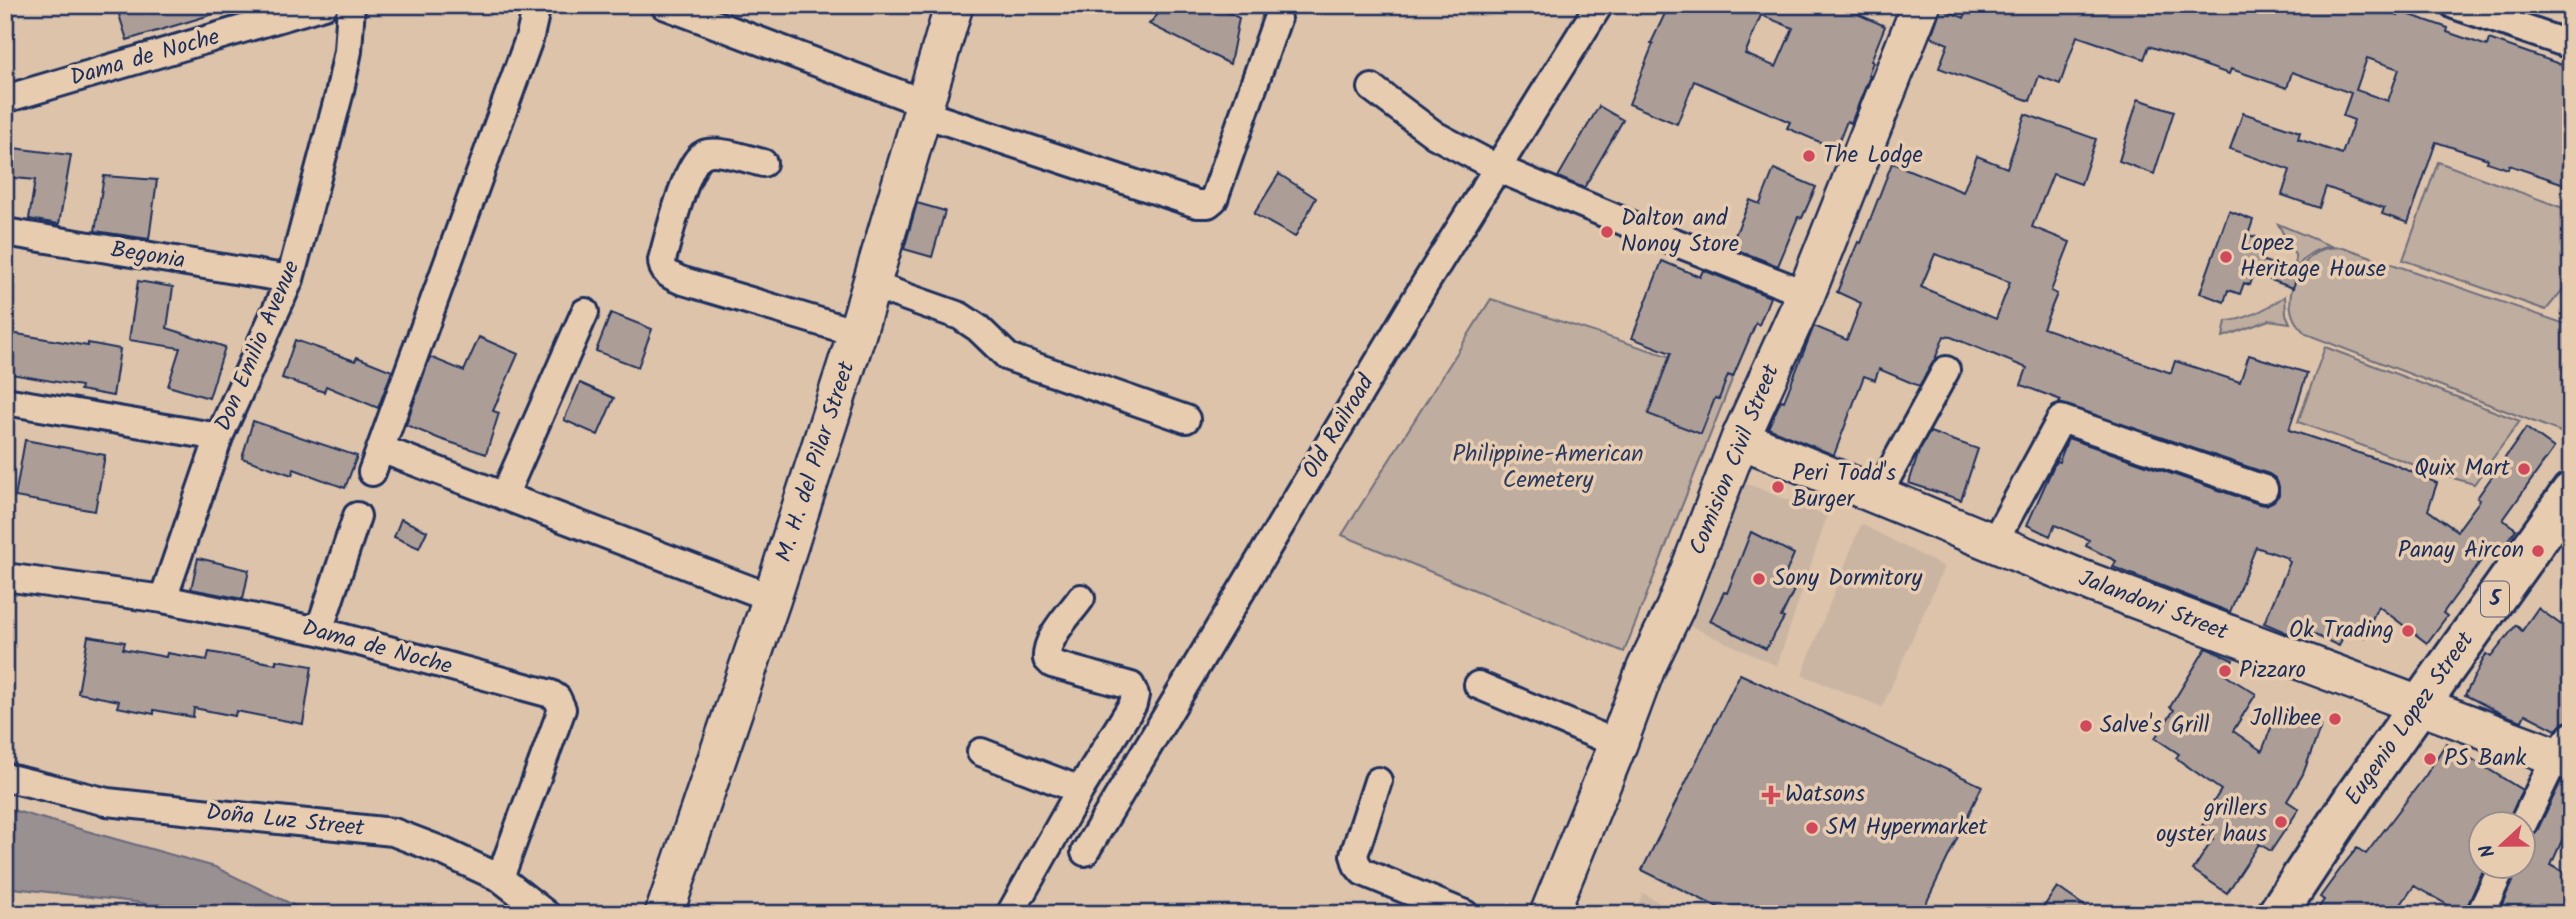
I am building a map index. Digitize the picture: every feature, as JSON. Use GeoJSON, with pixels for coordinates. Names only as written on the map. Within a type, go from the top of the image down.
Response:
{"type":"FeatureCollection","features":[{"type":"Feature","properties":{"kind":"main road","name":"M. H. del Pilar Street"},"geometry":{"type":"LineString","coordinates":[[664,914],[772,598],[857,333],[954,5]]}},
{"type":"Feature","properties":{"kind":"main road","name":"Comision Civil Street"},"geometry":{"type":"LineString","coordinates":[[1549,914],[1646,668],[1675,608],[1740,439],[1806,293],[1921,5]]}},
{"type":"Feature","properties":{"kind":"main road","name":"Jalandoni Street"},"geometry":{"type":"LineString","coordinates":[[1740,439],[1993,544],[2420,707],[2566,751]]}},
{"type":"Feature","properties":{"kind":"main road","name":"Eugenio Lopez Street"},"geometry":{"type":"LineString","coordinates":[[2277,914],[2357,793],[2571,492]]}},
{"type":"Feature","properties":{"kind":"street","name":"Dama de Noche"},"geometry":{"type":"LineString","coordinates":[[5,99],[324,5]]}},
{"type":"Feature","properties":{"kind":"street","name":"Don Emilio Avenue"},"geometry":{"type":"LineString","coordinates":[[163,599],[219,438],[290,279],[339,95],[348,51],[351,5]]}},
{"type":"Feature","properties":{"kind":"street"},"geometry":{"type":"LineString","coordinates":[[537,5],[530,36],[376,461],[505,496],[772,598]]}},
{"type":"Feature","properties":{"kind":"street"},"geometry":{"type":"LineString","coordinates":[[663,5],[923,108],[1197,204],[1208,204],[1214,199],[1277,19]]}},
{"type":"Feature","properties":{"kind":"street","name":"Old Railroad"},"geometry":{"type":"LineString","coordinates":[[1085,852],[1418,296],[1599,5]]}},
{"type":"Feature","properties":{"kind":"street"},"geometry":{"type":"LineString","coordinates":[[2454,5],[2571,45]]}},
{"type":"Feature","properties":{"kind":"street"},"geometry":{"type":"LineString","coordinates":[[1372,88],[1435,135],[1497,168],[1644,230],[1806,293]]}},
{"type":"Feature","properties":{"kind":"street"},"geometry":{"type":"LineString","coordinates":[[763,163],[717,152],[701,156],[685,184],[662,267],[669,275],[680,280],[857,333]]}},
{"type":"Feature","properties":{"kind":"street","name":"Begonia"},"geometry":{"type":"LineString","coordinates":[[5,232],[290,279]]}},
{"type":"Feature","properties":{"kind":"street"},"geometry":{"type":"LineString","coordinates":[[872,285],[960,316],[978,328],[1008,357],[1186,419]]}},
{"type":"Feature","properties":{"kind":"street"},"geometry":{"type":"LineString","coordinates":[[505,496],[585,312]]}},
{"type":"Feature","properties":{"kind":"street"},"geometry":{"type":"LineString","coordinates":[[1877,496],[1946,370]]}},
{"type":"Feature","properties":{"kind":"street"},"geometry":{"type":"LineString","coordinates":[[5,401],[219,438]]}},
{"type":"Feature","properties":{"kind":"street"},"geometry":{"type":"LineString","coordinates":[[1993,544],[2061,419],[2264,489]]}},
{"type":"Feature","properties":{"kind":"street"},"geometry":{"type":"LineString","coordinates":[[319,631],[358,516]]}},
{"type":"Feature","properties":{"kind":"street","name":"Dama de Noche"},"geometry":{"type":"LineString","coordinates":[[5,577],[163,599],[319,631],[551,694],[557,698],[562,709],[500,878]]}},
{"type":"Feature","properties":{"kind":"street"},"geometry":{"type":"LineString","coordinates":[[1010,914],[1080,790],[1133,704],[1135,695],[1131,686],[1118,680],[1052,664],[1047,659],[1046,651],[1052,639],[1081,598]]}},
{"type":"Feature","properties":{"kind":"street"},"geometry":{"type":"LineString","coordinates":[[1478,685],[1618,744]]}},
{"type":"Feature","properties":{"kind":"street"},"geometry":{"type":"LineString","coordinates":[[2531,810],[2566,751]]}},
{"type":"Feature","properties":{"kind":"street"},"geometry":{"type":"LineString","coordinates":[[981,752],[1080,790]]}},
{"type":"Feature","properties":{"kind":"street","name":"Doña Luz Street"},"geometry":{"type":"LineString","coordinates":[[5,777],[107,802],[393,832],[427,844],[500,878],[546,914]]}},
{"type":"Feature","properties":{"kind":"street"},"geometry":{"type":"LineString","coordinates":[[1378,781],[1354,855],[1357,865],[1363,873],[1465,914]]}},
{"type":"Feature","properties":{"kind":"street"},"geometry":{"type":"LineString","coordinates":[[2480,914],[2496,880]]}},
{"type":"Feature","properties":{"kind":"shaded area"},"geometry":{"type":"Polygon","coordinates":[[[1738,480],[1827,516],[1777,666],[1684,623],[1738,480]]]}},
{"type":"Feature","properties":{"kind":"shaded area"},"geometry":{"type":"Polygon","coordinates":[[[1861,524],[1944,567],[1882,707],[1802,675],[1861,524]]]}},
{"type":"Feature","properties":{"kind":"shaded area"},"geometry":{"type":"Polygon","coordinates":[[[5,808],[215,867],[312,914],[166,914],[143,903],[5,887],[5,808]]]}},
{"type":"Feature","properties":{"kind":"shaded area"},"geometry":{"type":"Polygon","coordinates":[[[1643,893],[1678,914],[1634,914],[1643,893]]]}},
{"type":"Feature","properties":{"kind":"green space"},"geometry":{"type":"Polygon","coordinates":[[[2438,162],[2571,211],[2571,280],[2546,310],[2403,260],[2438,162]]]}},
{"type":"Feature","properties":{"kind":"green space"},"geometry":{"type":"Polygon","coordinates":[[[2278,224],[2331,246],[2311,253],[2296,269],[2295,255],[2278,224]]]}},
{"type":"Feature","properties":{"kind":"green space"},"geometry":{"type":"Polygon","coordinates":[[[2343,247],[2571,326],[2571,428],[2566,434],[2306,334],[2291,312],[2294,281],[2305,262],[2313,255],[2323,249],[2343,247]]]}},
{"type":"Feature","properties":{"kind":"green space"},"geometry":{"type":"Polygon","coordinates":[[[2285,296],[2286,314],[2290,323],[2269,320],[2223,337],[2226,321],[2257,313],[2285,296]]]}},
{"type":"Feature","properties":{"kind":"green space","name":"Philippine-American Cemetery"},"geometry":{"type":"Polygon","coordinates":[[[1491,299],[1733,377],[1624,652],[1342,535],[1491,299]]]}},
{"type":"Feature","properties":{"kind":"green space"},"geometry":{"type":"Polygon","coordinates":[[[2325,347],[2520,421],[2474,484],[2439,474],[2298,422],[2325,347]]]}},
{"type":"Feature","properties":{"kind":"building"},"geometry":{"type":"Polygon","coordinates":[[[116,5],[226,5],[227,10],[127,40],[116,5]]]}},
{"type":"Feature","properties":{"kind":"building"},"geometry":{"type":"Polygon","coordinates":[[[1166,5],[1214,5],[1239,18],[1230,64],[1149,24],[1166,5]]]}},
{"type":"Feature","properties":{"kind":"building"},"geometry":{"type":"Polygon","coordinates":[[[1669,5],[1837,5],[1885,26],[1871,61],[1870,76],[1851,123],[1847,121],[1836,149],[1787,128],[1790,122],[1694,81],[1677,124],[1629,104],[1653,44],[1651,43],[1669,5]],[[1761,15],[1745,54],[1776,67],[1793,28],[1761,15]]]}},
{"type":"Feature","properties":{"kind":"building"},"geometry":{"type":"Polygon","coordinates":[[[1969,5],[2370,5],[2398,15],[2399,11],[2448,28],[2447,32],[2487,46],[2489,39],[2571,68],[2571,175],[2567,185],[2509,165],[2508,169],[2487,162],[2488,159],[2436,142],[2408,223],[2382,214],[2384,208],[2326,187],[2319,208],[2282,195],[2290,170],[2230,149],[2243,113],[2300,132],[2298,139],[2342,154],[2354,120],[2343,116],[2351,93],[2292,72],[2287,88],[2231,69],[2229,74],[2149,46],[2144,59],[2077,36],[2060,84],[2039,76],[2030,101],[1939,68],[1948,44],[1931,37],[1941,8],[1964,18],[1969,5]],[[2367,58],[2356,90],[2388,101],[2399,69],[2367,58]]]}},
{"type":"Feature","properties":{"kind":"building"},"geometry":{"type":"Polygon","coordinates":[[[2138,99],[2174,111],[2154,174],[2119,161],[2138,99]]]}},
{"type":"Feature","properties":{"kind":"building"},"geometry":{"type":"Polygon","coordinates":[[[1599,106],[1623,120],[1584,188],[1558,177],[1599,106]]]}},
{"type":"Feature","properties":{"kind":"building"},"geometry":{"type":"Polygon","coordinates":[[[2025,114],[2096,139],[2081,184],[2053,174],[2032,227],[2070,242],[2051,291],[2057,294],[2043,328],[2171,373],[2175,361],[2240,382],[2249,355],[2307,373],[2289,430],[2395,465],[2437,483],[2428,510],[2457,531],[2526,428],[2554,448],[2503,520],[2516,529],[2499,553],[2491,547],[2443,613],[2447,616],[2427,643],[2378,606],[2364,637],[2346,629],[2339,646],[2308,632],[2310,628],[2299,623],[2292,635],[2264,623],[2290,562],[2288,558],[2256,547],[2230,612],[2113,567],[2116,561],[2086,546],[2089,540],[2055,525],[2050,536],[2027,525],[2068,438],[2259,504],[2266,505],[2274,501],[2279,495],[2279,487],[2276,479],[2269,474],[2059,403],[2061,400],[2021,385],[2027,368],[1951,337],[1944,336],[1935,359],[1919,386],[1879,369],[1875,380],[1864,376],[1834,455],[1768,428],[1781,400],[1784,401],[1814,326],[1847,340],[1861,303],[1837,292],[1858,242],[1861,243],[1892,163],[1963,192],[1977,156],[2007,168],[2025,114]],[[1935,254],[1921,287],[1996,319],[2010,282],[1935,254]]]}},
{"type":"Feature","properties":{"kind":"building"},"geometry":{"type":"Polygon","coordinates":[[[5,147],[71,155],[59,224],[29,219],[35,180],[5,177],[5,147]]]}},
{"type":"Feature","properties":{"kind":"building"},"geometry":{"type":"Polygon","coordinates":[[[1774,169],[1816,187],[1802,218],[1798,217],[1778,266],[1730,247],[1750,200],[1760,204],[1774,169]]]}},
{"type":"Feature","properties":{"kind":"building"},"geometry":{"type":"Polygon","coordinates":[[[1279,174],[1316,198],[1295,237],[1254,214],[1279,174]]]}},
{"type":"Feature","properties":{"kind":"building"},"geometry":{"type":"Polygon","coordinates":[[[104,176],[157,180],[149,239],[95,231],[104,176]]]}},
{"type":"Feature","properties":{"kind":"building"},"geometry":{"type":"Polygon","coordinates":[[[917,203],[945,211],[932,257],[904,249],[917,203]]]}},
{"type":"Feature","properties":{"kind":"building","name":"Lopez Heritage House"},"geometry":{"type":"Polygon","coordinates":[[[2229,211],[2253,220],[2248,235],[2256,237],[2254,245],[2262,247],[2258,259],[2298,273],[2293,288],[2254,274],[2250,285],[2244,283],[2240,294],[2228,290],[2224,302],[2200,293],[2229,211]]]}},
{"type":"Feature","properties":{"kind":"building"},"geometry":{"type":"Polygon","coordinates":[[[1662,261],[1700,277],[1703,270],[1770,297],[1733,377],[1728,375],[1719,399],[1715,398],[1701,434],[1648,414],[1671,353],[1632,338],[1662,261]]]}},
{"type":"Feature","properties":{"kind":"building"},"geometry":{"type":"Polygon","coordinates":[[[138,281],[173,287],[167,328],[225,347],[209,398],[168,386],[180,348],[129,340],[138,281]]]}},
{"type":"Feature","properties":{"kind":"building"},"geometry":{"type":"Polygon","coordinates":[[[611,313],[652,329],[638,367],[596,351],[611,313]]]}},
{"type":"Feature","properties":{"kind":"building"},"geometry":{"type":"Polygon","coordinates":[[[5,332],[120,349],[113,396],[80,390],[81,386],[5,373],[5,332]]]}},
{"type":"Feature","properties":{"kind":"building"},"geometry":{"type":"Polygon","coordinates":[[[479,337],[518,354],[493,411],[499,413],[486,454],[406,425],[430,357],[464,371],[479,337]]]}},
{"type":"Feature","properties":{"kind":"building"},"geometry":{"type":"Polygon","coordinates":[[[295,340],[355,361],[357,357],[392,371],[378,408],[326,386],[324,392],[282,378],[295,340]]]}},
{"type":"Feature","properties":{"kind":"building"},"geometry":{"type":"Polygon","coordinates":[[[580,383],[614,398],[598,435],[564,420],[580,383]]]}},
{"type":"Feature","properties":{"kind":"building"},"geometry":{"type":"Polygon","coordinates":[[[253,421],[357,456],[345,488],[294,469],[292,475],[242,458],[253,421]]]}},
{"type":"Feature","properties":{"kind":"building"},"geometry":{"type":"Polygon","coordinates":[[[1930,432],[1978,449],[1961,500],[1909,483],[1919,451],[1930,432]]]}},
{"type":"Feature","properties":{"kind":"building"},"geometry":{"type":"Polygon","coordinates":[[[25,440],[105,455],[95,511],[15,497],[25,440]]]}},
{"type":"Feature","properties":{"kind":"building"},"geometry":{"type":"Polygon","coordinates":[[[401,519],[427,531],[419,548],[394,537],[401,519]]]}},
{"type":"Feature","properties":{"kind":"building"},"geometry":{"type":"Polygon","coordinates":[[[1751,532],[1794,554],[1783,580],[1796,586],[1781,617],[1784,618],[1766,649],[1710,621],[1724,592],[1727,593],[1751,532]]]}},
{"type":"Feature","properties":{"kind":"building"},"geometry":{"type":"Polygon","coordinates":[[[198,558],[249,570],[243,599],[191,589],[198,558]]]}},
{"type":"Feature","properties":{"kind":"building"},"geometry":{"type":"Polygon","coordinates":[[[2538,608],[2571,632],[2571,721],[2564,722],[2556,730],[2525,714],[2522,721],[2502,714],[2465,695],[2486,654],[2491,657],[2516,625],[2522,631],[2538,608]]]}},
{"type":"Feature","properties":{"kind":"building"},"geometry":{"type":"Polygon","coordinates":[[[88,636],[125,642],[123,649],[166,657],[167,653],[207,660],[209,652],[276,664],[276,660],[312,666],[303,724],[236,711],[235,716],[194,708],[193,717],[154,710],[154,714],[117,707],[119,701],[78,693],[88,636]]]}},
{"type":"Feature","properties":{"kind":"building"},"geometry":{"type":"Polygon","coordinates":[[[2206,648],[2233,660],[2225,675],[2256,694],[2233,731],[2262,751],[2278,710],[2321,726],[2303,774],[2287,801],[2299,809],[2271,851],[2259,844],[2227,893],[2193,870],[2213,839],[2199,830],[2221,790],[2176,758],[2179,754],[2155,738],[2174,710],[2170,707],[2206,648]]]}},
{"type":"Feature","properties":{"kind":"building","name":"SM Hypermarket"},"geometry":{"type":"Polygon","coordinates":[[[1740,674],[1982,786],[1921,914],[1731,914],[1642,870],[1740,674]]]}},
{"type":"Feature","properties":{"kind":"building"},"geometry":{"type":"Polygon","coordinates":[[[2446,743],[2522,790],[2513,810],[2468,810],[2468,880],[2479,880],[2464,914],[2414,886],[2394,914],[2314,914],[2324,900],[2320,897],[2344,864],[2357,848],[2366,854],[2426,775],[2446,743]]]}},
{"type":"Feature","properties":{"kind":"building"},"geometry":{"type":"Polygon","coordinates":[[[2561,781],[2571,782],[2571,820],[2551,865],[2571,876],[2571,904],[2566,914],[2498,914],[2512,880],[2538,880],[2538,829],[2561,781]]]}},
{"type":"Feature","properties":{"kind":"building"},"geometry":{"type":"Polygon","coordinates":[[[2057,887],[2067,894],[2096,914],[2039,914],[2057,887]]]}},
{"type":"Feature","properties":{"kind":"place","name":"The Lodge"},"geometry":{"type":"Point","coordinates":[1809,156]}},
{"type":"Feature","properties":{"kind":"place","name":"Dalton and Nonoy Store"},"geometry":{"type":"Point","coordinates":[1607,232]}},
{"type":"Feature","properties":{"kind":"place","name":"Lopez Heritage House"},"geometry":{"type":"Point","coordinates":[2226,257]}},
{"type":"Feature","properties":{"kind":"place","name":"Quix Mart"},"geometry":{"type":"Point","coordinates":[2524,469]}},
{"type":"Feature","properties":{"kind":"place","name":"Peri Todd's Burger"},"geometry":{"type":"Point","coordinates":[1778,487]}},
{"type":"Feature","properties":{"kind":"place","name":"Panay Aircon"},"geometry":{"type":"Point","coordinates":[2538,551]}},
{"type":"Feature","properties":{"kind":"place","name":"Sony Dormitory"},"geometry":{"type":"Point","coordinates":[1759,579]}},
{"type":"Feature","properties":{"kind":"place","name":"Ok Trading"},"geometry":{"type":"Point","coordinates":[2408,631]}},
{"type":"Feature","properties":{"kind":"place","name":"Pizzaro"},"geometry":{"type":"Point","coordinates":[2225,671]}},
{"type":"Feature","properties":{"kind":"place","name":"Jollibee"},"geometry":{"type":"Point","coordinates":[2335,719]}},
{"type":"Feature","properties":{"kind":"place","name":"Salve's Grill"},"geometry":{"type":"Point","coordinates":[2086,726]}},
{"type":"Feature","properties":{"kind":"place","name":"PS Bank"},"geometry":{"type":"Point","coordinates":[2430,759]}},
{"type":"Feature","properties":{"kind":"place","name":"Watsons"},"geometry":{"type":"Point","coordinates":[1771,795]}},
{"type":"Feature","properties":{"kind":"place","name":"grillers oyster haus"},"geometry":{"type":"Point","coordinates":[2281,822]}},
{"type":"Feature","properties":{"kind":"place","name":"SM Hypermarket"},"geometry":{"type":"Point","coordinates":[1812,828]}}]}
